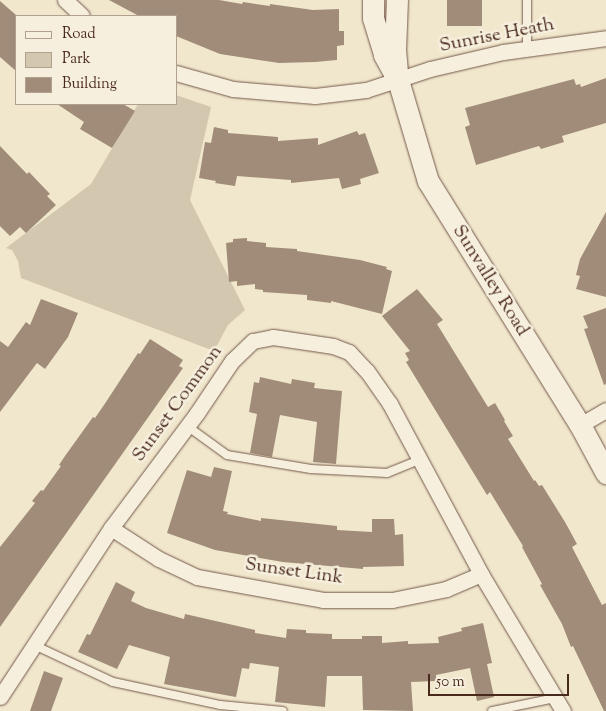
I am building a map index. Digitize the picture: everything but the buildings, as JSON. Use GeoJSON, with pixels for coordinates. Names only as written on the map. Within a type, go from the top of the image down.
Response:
{"type":"FeatureCollection","features":[{"type":"Feature","properties":{"kind":"street"},"geometry":{"type":"LineString","coordinates":[[65,0],[81,15]]}},
{"type":"Feature","properties":{"kind":"street"},"geometry":{"type":"LineString","coordinates":[[373,0],[373,18],[384,55],[398,80]]}},
{"type":"Feature","properties":{"kind":"street"},"geometry":{"type":"LineString","coordinates":[[398,0],[395,51],[398,80]]}},
{"type":"Feature","properties":{"kind":"street","name":"Sunrise Heath"},"geometry":{"type":"LineString","coordinates":[[178,74],[233,89],[315,96],[366,90],[455,63],[527,48],[606,38]]}},
{"type":"Feature","properties":{"kind":"street","name":"Sunvalley Road"},"geometry":{"type":"LineString","coordinates":[[398,80],[428,181],[604,462]]}},
{"type":"Feature","properties":{"kind":"street","name":"Sunset Common"},"geometry":{"type":"LineString","coordinates":[[0,697],[111,528],[187,426],[232,361],[252,341],[273,337],[333,346],[349,352],[367,371],[390,404],[481,574],[563,711]]}},
{"type":"Feature","properties":{"kind":"street"},"geometry":{"type":"LineString","coordinates":[[580,425],[606,410]]}},
{"type":"Feature","properties":{"kind":"street","name":"Sunset Link"},"geometry":{"type":"LineString","coordinates":[[111,528],[158,559],[197,577],[323,600],[392,600],[446,589],[481,574]]}},
{"type":"Feature","properties":{"kind":"lane"},"geometry":{"type":"LineString","coordinates":[[527,0],[525,33],[527,48]]}},
{"type":"Feature","properties":{"kind":"lane"},"geometry":{"type":"LineString","coordinates":[[187,426],[227,455],[312,468],[387,473],[420,460]]}},
{"type":"Feature","properties":{"kind":"lane"},"geometry":{"type":"LineString","coordinates":[[34,645],[113,682],[220,705],[283,711]]}},
{"type":"Feature","properties":{"kind":"lane"},"geometry":{"type":"LineString","coordinates":[[492,711],[555,698]]}},
{"type":"Feature","properties":{"kind":"green space"},"geometry":{"type":"Polygon","coordinates":[[[178,96],[211,107],[190,200],[245,310],[228,325],[214,351],[21,278],[18,261],[12,250],[6,248],[91,184],[137,105],[178,105],[178,96]]]}}]}
